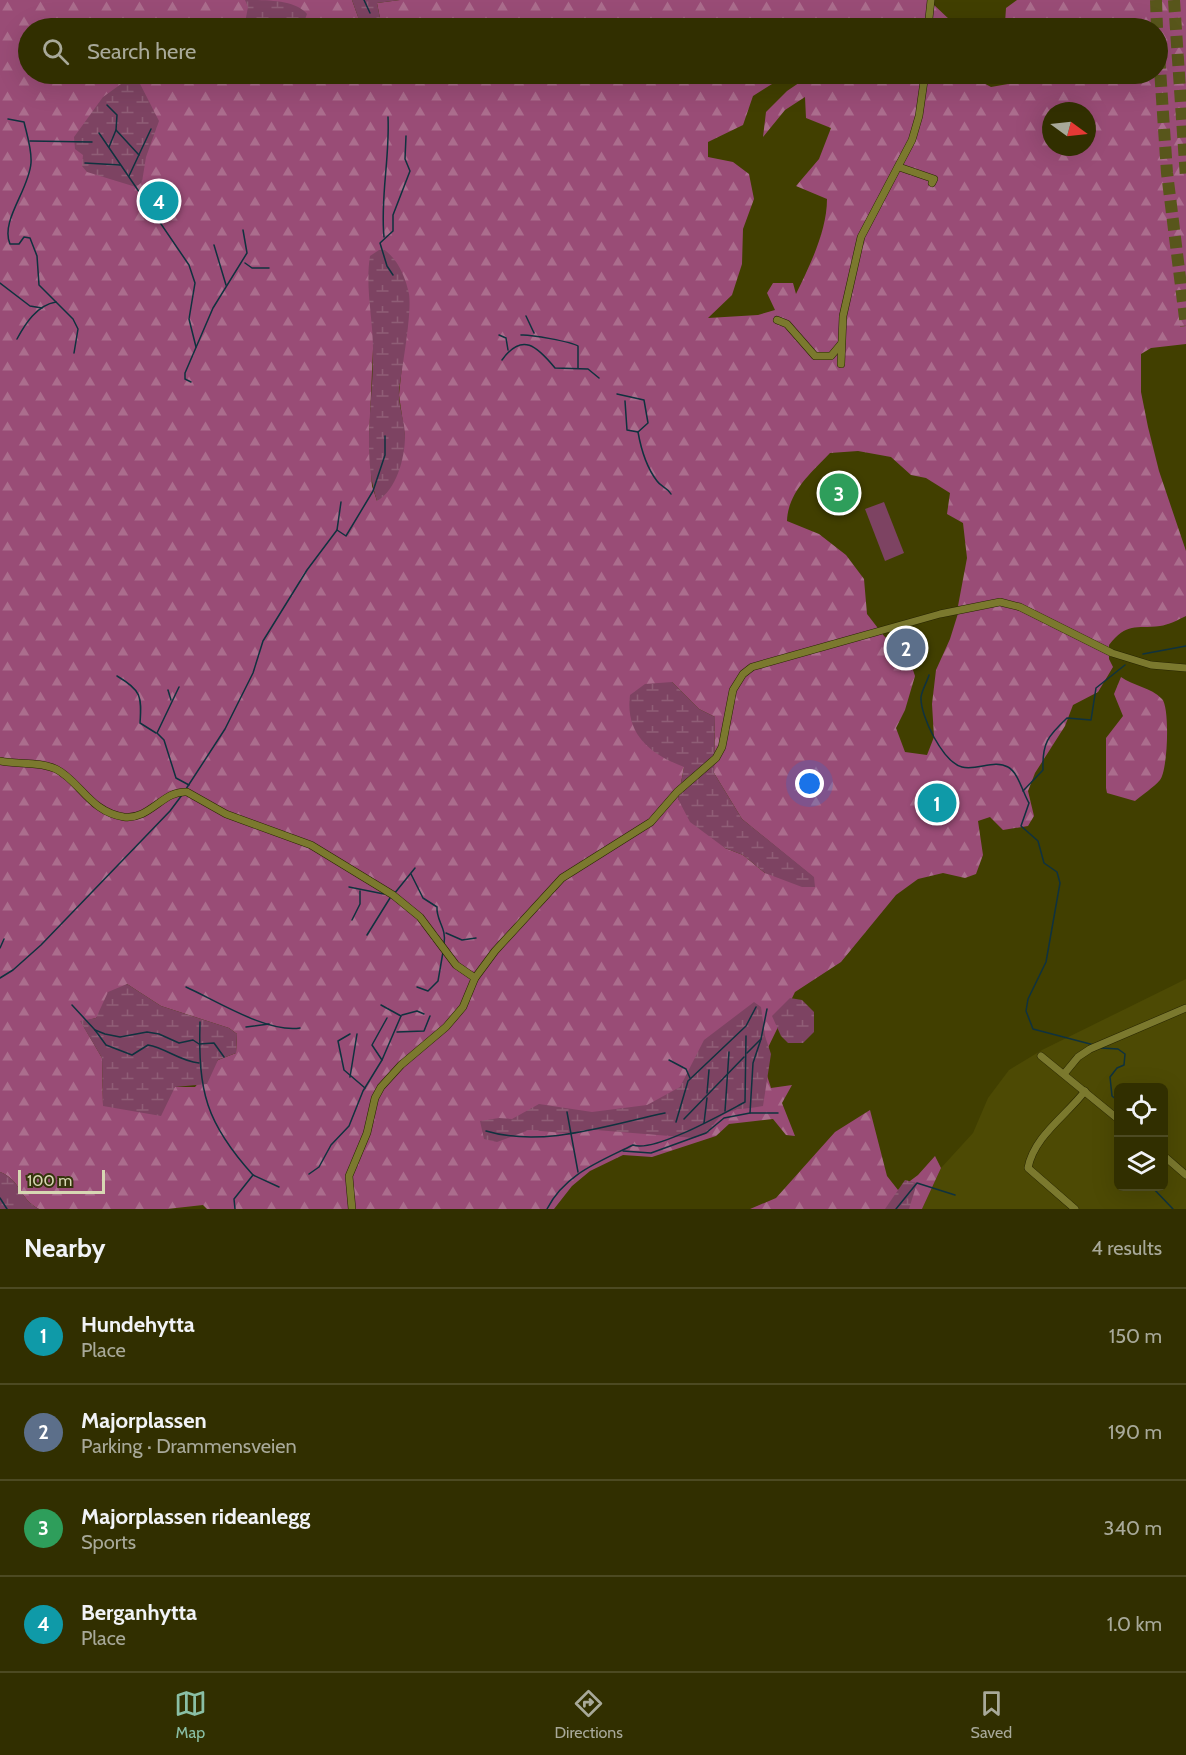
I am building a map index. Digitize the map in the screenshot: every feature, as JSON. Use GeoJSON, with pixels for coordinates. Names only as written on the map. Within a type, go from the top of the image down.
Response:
{"type":"FeatureCollection","features":[{"type":"Feature","properties":{"kind":"street"},"geometry":{"type":"LineString","coordinates":[[929,18],[931,0]]}},
{"type":"Feature","properties":{"kind":"street"},"geometry":{"type":"LineString","coordinates":[[841,364],[843,316],[861,237],[874,208],[899,167],[917,125],[924,84]]}},
{"type":"Feature","properties":{"kind":"street"},"geometry":{"type":"LineString","coordinates":[[899,167],[934,179],[932,183]]}},
{"type":"Feature","properties":{"kind":"street"},"geometry":{"type":"LineString","coordinates":[[777,320],[787,324],[815,356],[831,356],[841,344]]}},
{"type":"Feature","properties":{"kind":"street"},"geometry":{"type":"LineString","coordinates":[[352,1209],[349,1176],[367,1133],[377,1094],[401,1065],[453,1019],[463,1007],[475,978],[505,939],[562,878],[651,822],[677,792],[716,758],[722,747],[729,701],[743,674],[757,664],[981,604],[1005,602],[1112,653],[1151,665],[1186,668]]}},
{"type":"Feature","properties":{"kind":"street"},"geometry":{"type":"LineString","coordinates":[[0,761],[56,769],[83,795],[116,815],[140,815],[172,795],[187,792],[226,814],[304,842],[412,909],[456,966],[475,978]]}},
{"type":"Feature","properties":{"kind":"street"},"geometry":{"type":"LineString","coordinates":[[1064,1074],[1078,1057],[1090,1048],[1186,1008]]}},
{"type":"Feature","properties":{"kind":"street"},"geometry":{"type":"LineString","coordinates":[[1041,1056],[1114,1115]]}},
{"type":"Feature","properties":{"kind":"street"},"geometry":{"type":"LineString","coordinates":[[1075,1209],[1028,1168],[1030,1158],[1040,1143],[1085,1091]]}},
{"type":"Feature","properties":{"kind":"street"},"geometry":{"type":"LineString","coordinates":[[1168,1159],[1186,1175]]}},
{"type":"Feature","properties":{"kind":"shaded area"},"geometry":{"type":"Polygon","coordinates":[[[1186,979],[1186,1209],[922,1209],[941,1168],[973,1133],[988,1098],[1009,1070],[1042,1050],[1186,979]]]}},
{"type":"Feature","properties":{"kind":"green space"},"geometry":{"type":"Polygon","coordinates":[[[0,0],[352,0],[358,18],[18,18],[18,84],[772,84],[753,96],[743,125],[708,142],[708,157],[733,162],[749,174],[754,199],[743,229],[742,264],[732,295],[708,318],[758,315],[775,310],[767,293],[773,283],[793,283],[796,294],[812,260],[824,223],[827,199],[796,186],[819,159],[831,128],[806,118],[805,97],[785,110],[763,137],[766,112],[797,84],[985,84],[991,87],[1008,84],[1168,84],[1168,18],[1005,18],[1006,8],[1017,0],[1186,0],[1186,344],[1151,348],[1141,354],[1141,392],[1159,471],[1186,551],[1186,616],[1163,625],[1126,630],[1109,645],[1109,659],[1113,667],[1098,692],[1073,705],[1065,726],[1035,773],[1028,791],[1034,816],[1028,826],[1003,830],[990,817],[978,821],[983,855],[976,874],[965,878],[943,873],[918,879],[896,895],[841,962],[795,992],[762,1060],[771,1088],[792,1085],[782,1103],[795,1136],[786,1135],[773,1119],[729,1124],[716,1136],[652,1157],[623,1155],[590,1171],[572,1186],[554,1209],[207,1209],[203,1205],[167,1209],[39,1209],[27,1200],[12,1180],[0,1172],[0,0]],[[409,296],[373,349],[369,440],[372,486],[377,501],[405,437],[399,395],[409,296]],[[858,451],[830,453],[796,492],[791,501],[787,521],[819,534],[846,555],[864,579],[867,614],[884,636],[909,658],[915,676],[905,710],[896,728],[905,752],[927,755],[934,737],[932,704],[936,670],[950,639],[960,607],[958,606],[967,558],[963,523],[947,514],[950,493],[926,478],[911,475],[891,457],[858,451]],[[672,682],[684,767],[678,799],[725,848],[743,855],[765,873],[813,877],[742,819],[714,773],[715,717],[699,709],[672,682]],[[127,984],[96,1018],[81,1022],[102,1058],[103,1105],[175,1087],[195,1087],[218,1060],[236,1053],[237,1034],[229,1028],[161,1006],[127,984]]]}},
{"type":"Feature","properties":{"kind":"green space"},"geometry":{"type":"Polygon","coordinates":[[[245,0],[288,3],[302,9],[307,14],[306,18],[246,18],[248,7],[245,0]]]}},
{"type":"Feature","properties":{"kind":"green space"},"geometry":{"type":"Polygon","coordinates":[[[352,0],[400,0],[377,3],[380,18],[358,18],[352,0]]]}},
{"type":"Feature","properties":{"kind":"green space"},"geometry":{"type":"Polygon","coordinates":[[[400,0],[934,0],[933,4],[948,18],[380,18],[377,3],[400,0]]]}},
{"type":"Feature","properties":{"kind":"green space"},"geometry":{"type":"Polygon","coordinates":[[[121,84],[140,84],[159,121],[146,157],[142,182],[136,187],[87,172],[82,166],[83,155],[75,149],[74,137],[103,97],[121,84]]]}},
{"type":"Feature","properties":{"kind":"green space"},"geometry":{"type":"Polygon","coordinates":[[[382,248],[400,268],[410,303],[399,390],[405,445],[394,482],[384,496],[377,501],[372,482],[369,445],[373,349],[368,279],[370,256],[382,248]]]}},
{"type":"Feature","properties":{"kind":"green space"},"geometry":{"type":"Polygon","coordinates":[[[884,502],[904,553],[885,561],[865,509],[884,502]]]}},
{"type":"Feature","properties":{"kind":"green space"},"geometry":{"type":"Polygon","coordinates":[[[1121,677],[1158,695],[1165,704],[1167,726],[1163,774],[1157,783],[1135,801],[1107,793],[1106,788],[1106,738],[1123,716],[1114,694],[1121,677]]]}},
{"type":"Feature","properties":{"kind":"green space"},"geometry":{"type":"Polygon","coordinates":[[[672,682],[699,709],[715,717],[714,773],[742,819],[814,877],[815,887],[802,887],[765,873],[743,855],[725,848],[690,822],[678,799],[684,767],[661,756],[642,741],[629,709],[630,695],[645,684],[672,682]]]}},
{"type":"Feature","properties":{"kind":"green space"},"geometry":{"type":"Polygon","coordinates":[[[127,984],[161,1006],[229,1028],[237,1034],[236,1053],[218,1060],[207,1084],[175,1087],[161,1116],[103,1106],[102,1058],[80,1021],[96,1018],[108,992],[127,984]]]}},
{"type":"Feature","properties":{"kind":"green space"},"geometry":{"type":"Polygon","coordinates":[[[790,998],[802,1000],[814,1012],[814,1032],[803,1043],[788,1043],[781,1036],[772,1016],[790,998]]]}},
{"type":"Feature","properties":{"kind":"green space"},"geometry":{"type":"Polygon","coordinates":[[[754,1002],[761,1007],[765,1036],[771,1054],[763,1106],[731,1111],[719,1118],[709,1133],[694,1138],[596,1130],[581,1130],[575,1134],[529,1130],[497,1142],[484,1139],[480,1121],[499,1118],[512,1119],[539,1104],[592,1112],[647,1105],[680,1087],[704,1040],[754,1002]]]}},
{"type":"Feature","properties":{"kind":"green space"},"geometry":{"type":"Polygon","coordinates":[[[870,1110],[887,1176],[898,1190],[918,1175],[935,1156],[941,1168],[922,1209],[750,1209],[776,1198],[835,1132],[870,1110]]]}},
{"type":"Feature","properties":{"kind":"green space"},"geometry":{"type":"Polygon","coordinates":[[[0,1172],[7,1175],[27,1200],[39,1209],[0,1209],[0,1172]]]}},
{"type":"Feature","properties":{"kind":"green space"},"geometry":{"type":"Polygon","coordinates":[[[905,1180],[917,1183],[909,1209],[885,1209],[905,1180]]]}},
{"type":"Feature","properties":{"kind":"waterway"},"geometry":{"type":"LineString","coordinates":[[364,0],[370,13]]}},
{"type":"Feature","properties":{"kind":"waterway"},"geometry":{"type":"LineString","coordinates":[[107,105],[117,115],[116,130],[109,147]]}},
{"type":"Feature","properties":{"kind":"waterway"},"geometry":{"type":"LineString","coordinates":[[384,237],[383,208],[388,117]]}},
{"type":"Feature","properties":{"kind":"waterway"},"geometry":{"type":"LineString","coordinates":[[8,119],[24,122],[31,158],[29,173],[9,225],[10,244],[19,244],[24,237],[30,238],[37,256],[39,285],[73,319],[78,329],[74,353]]}},
{"type":"Feature","properties":{"kind":"waterway"},"geometry":{"type":"LineString","coordinates":[[129,176],[151,129]]}},
{"type":"Feature","properties":{"kind":"waterway"},"geometry":{"type":"LineString","coordinates":[[116,130],[139,155]]}},
{"type":"Feature","properties":{"kind":"waterway"},"geometry":{"type":"LineString","coordinates":[[99,133],[189,265],[195,283],[189,319],[196,347]]}},
{"type":"Feature","properties":{"kind":"waterway"},"geometry":{"type":"LineString","coordinates":[[393,275],[387,266],[380,243],[393,231],[393,215],[410,171],[405,159],[406,136]]}},
{"type":"Feature","properties":{"kind":"waterway"},"geometry":{"type":"LineString","coordinates":[[30,141],[92,142]]}},
{"type":"Feature","properties":{"kind":"waterway"},"geometry":{"type":"LineString","coordinates":[[85,163],[120,165]]}},
{"type":"Feature","properties":{"kind":"waterway"},"geometry":{"type":"LineString","coordinates":[[191,382],[185,379],[185,373],[213,308],[247,253],[243,230]]}},
{"type":"Feature","properties":{"kind":"waterway"},"geometry":{"type":"LineString","coordinates":[[214,245],[226,285]]}},
{"type":"Feature","properties":{"kind":"waterway"},"geometry":{"type":"LineString","coordinates":[[245,263],[252,268],[269,268]]}},
{"type":"Feature","properties":{"kind":"waterway"},"geometry":{"type":"LineString","coordinates":[[0,283],[30,306],[42,308]]}},
{"type":"Feature","properties":{"kind":"waterway"},"geometry":{"type":"LineString","coordinates":[[17,339],[37,311],[56,302]]}},
{"type":"Feature","properties":{"kind":"waterway"},"geometry":{"type":"LineString","coordinates":[[526,316],[534,333]]}},
{"type":"Feature","properties":{"kind":"waterway"},"geometry":{"type":"LineString","coordinates":[[499,335],[506,338],[508,350]]}},
{"type":"Feature","properties":{"kind":"waterway"},"geometry":{"type":"LineString","coordinates":[[521,335],[568,342],[578,346],[578,368]]}},
{"type":"Feature","properties":{"kind":"waterway"},"geometry":{"type":"LineString","coordinates":[[502,360],[516,346],[529,345],[536,348],[555,368],[588,369],[599,378]]}},
{"type":"Feature","properties":{"kind":"waterway"},"geometry":{"type":"LineString","coordinates":[[617,394],[644,400],[648,423],[638,432]]}},
{"type":"Feature","properties":{"kind":"waterway"},"geometry":{"type":"LineString","coordinates":[[625,401],[627,430],[638,432],[650,470],[671,494]]}},
{"type":"Feature","properties":{"kind":"waterway"},"geometry":{"type":"LineString","coordinates":[[186,789],[225,729],[253,673],[263,641],[307,570],[337,530],[346,536],[373,491],[385,455],[385,436]]}},
{"type":"Feature","properties":{"kind":"waterway"},"geometry":{"type":"LineString","coordinates":[[337,530],[341,502]]}},
{"type":"Feature","properties":{"kind":"waterway"},"geometry":{"type":"LineString","coordinates":[[1143,654],[1186,646]]}},
{"type":"Feature","properties":{"kind":"waterway"},"geometry":{"type":"LineString","coordinates":[[1023,791],[1043,770],[1045,746],[1055,730],[1067,718],[1091,720],[1096,688],[1125,665]]}},
{"type":"Feature","properties":{"kind":"waterway"},"geometry":{"type":"LineString","coordinates":[[929,675],[921,697],[922,705],[924,715],[940,748],[947,757],[962,767],[974,768],[997,764],[1012,770],[1029,803],[1021,826],[1038,841],[1044,863],[1057,872],[1060,883],[1046,962],[1028,999],[1026,1011],[1033,1029],[1094,1045]]}},
{"type":"Feature","properties":{"kind":"waterway"},"geometry":{"type":"LineString","coordinates":[[117,676],[131,685],[138,695],[141,706],[140,723],[156,733]]}},
{"type":"Feature","properties":{"kind":"waterway"},"geometry":{"type":"LineString","coordinates":[[179,687],[157,733],[164,740],[176,778],[189,785]]}},
{"type":"Feature","properties":{"kind":"waterway"},"geometry":{"type":"LineString","coordinates":[[168,690],[171,700]]}},
{"type":"Feature","properties":{"kind":"waterway"},"geometry":{"type":"LineString","coordinates":[[0,978],[13,970],[41,945],[170,811],[182,795]]}},
{"type":"Feature","properties":{"kind":"waterway"},"geometry":{"type":"LineString","coordinates":[[394,894],[415,868]]}},
{"type":"Feature","properties":{"kind":"waterway"},"geometry":{"type":"LineString","coordinates":[[411,874],[423,898],[437,907],[445,938],[444,944]]}},
{"type":"Feature","properties":{"kind":"waterway"},"geometry":{"type":"LineString","coordinates":[[349,887],[384,894]]}},
{"type":"Feature","properties":{"kind":"waterway"},"geometry":{"type":"LineString","coordinates":[[352,920],[360,904],[360,891]]}},
{"type":"Feature","properties":{"kind":"waterway"},"geometry":{"type":"LineString","coordinates":[[367,935],[390,898]]}},
{"type":"Feature","properties":{"kind":"waterway"},"geometry":{"type":"LineString","coordinates":[[446,933],[462,940],[476,938]]}},
{"type":"Feature","properties":{"kind":"waterway"},"geometry":{"type":"LineString","coordinates":[[0,948],[4,939]]}},
{"type":"Feature","properties":{"kind":"waterway"},"geometry":{"type":"LineString","coordinates":[[417,987],[428,991],[438,981],[443,952]]}},
{"type":"Feature","properties":{"kind":"waterway"},"geometry":{"type":"LineString","coordinates":[[186,987],[258,1021],[273,1026],[300,1028]]}},
{"type":"Feature","properties":{"kind":"waterway"},"geometry":{"type":"LineString","coordinates":[[72,1005],[95,1030],[105,1034],[120,1037],[147,1032],[159,1034],[179,1043],[193,1040],[199,1044],[214,1043],[224,1057]]}},
{"type":"Feature","properties":{"kind":"waterway"},"geometry":{"type":"LineString","coordinates":[[381,1005],[401,1016]]}},
{"type":"Feature","properties":{"kind":"waterway"},"geometry":{"type":"LineString","coordinates":[[676,1122],[688,1081],[746,1026],[756,1007]]}},
{"type":"Feature","properties":{"kind":"waterway"},"geometry":{"type":"LineString","coordinates":[[750,1113],[753,1063],[767,1009]]}},
{"type":"Feature","properties":{"kind":"waterway"},"geometry":{"type":"LineString","coordinates":[[402,1015],[417,1011],[424,1014]]}},
{"type":"Feature","properties":{"kind":"waterway"},"geometry":{"type":"LineString","coordinates":[[309,1174],[319,1167],[331,1145],[349,1126],[363,1091],[382,1060],[401,1016]]}},
{"type":"Feature","properties":{"kind":"waterway"},"geometry":{"type":"LineString","coordinates":[[397,1032],[424,1031],[430,1016]]}},
{"type":"Feature","properties":{"kind":"waterway"},"geometry":{"type":"LineString","coordinates":[[382,1060],[372,1045],[387,1018]]}},
{"type":"Feature","properties":{"kind":"waterway"},"geometry":{"type":"LineString","coordinates":[[200,1022],[201,1068],[208,1105],[225,1139],[253,1175]]}},
{"type":"Feature","properties":{"kind":"waterway"},"geometry":{"type":"LineString","coordinates":[[246,1027],[269,1024]]}},
{"type":"Feature","properties":{"kind":"waterway"},"geometry":{"type":"LineString","coordinates":[[95,1030],[106,1045],[132,1055],[148,1045],[185,1060],[199,1063]]}},
{"type":"Feature","properties":{"kind":"waterway"},"geometry":{"type":"LineString","coordinates":[[350,1034],[338,1041],[344,1070],[365,1088]]}},
{"type":"Feature","properties":{"kind":"waterway"},"geometry":{"type":"LineString","coordinates":[[350,1077],[357,1034]]}},
{"type":"Feature","properties":{"kind":"waterway"},"geometry":{"type":"LineString","coordinates":[[547,1209],[563,1187],[596,1163],[633,1145],[643,1146],[672,1138],[745,1102],[746,1036]]}},
{"type":"Feature","properties":{"kind":"waterway"},"geometry":{"type":"LineString","coordinates":[[747,1053],[761,1039]]}},
{"type":"Feature","properties":{"kind":"waterway"},"geometry":{"type":"LineString","coordinates":[[1101,1048],[1118,1049],[1125,1054],[1124,1065],[1117,1068],[1110,1077],[1114,1098]]}},
{"type":"Feature","properties":{"kind":"waterway"},"geometry":{"type":"LineString","coordinates":[[725,1111],[729,1052]]}},
{"type":"Feature","properties":{"kind":"waterway"},"geometry":{"type":"LineString","coordinates":[[684,1119],[744,1057]]}},
{"type":"Feature","properties":{"kind":"waterway"},"geometry":{"type":"LineString","coordinates":[[669,1060],[686,1069],[690,1078]]}},
{"type":"Feature","properties":{"kind":"waterway"},"geometry":{"type":"LineString","coordinates":[[707,1093],[709,1070]]}},
{"type":"Feature","properties":{"kind":"waterway"},"geometry":{"type":"LineString","coordinates":[[704,1123],[707,1098]]}},
{"type":"Feature","properties":{"kind":"waterway"},"geometry":{"type":"LineString","coordinates":[[567,1112],[578,1172]]}},
{"type":"Feature","properties":{"kind":"waterway"},"geometry":{"type":"LineString","coordinates":[[486,1131],[508,1136],[553,1136],[665,1113]]}},
{"type":"Feature","properties":{"kind":"waterway"},"geometry":{"type":"LineString","coordinates":[[623,1151],[651,1153],[706,1133],[724,1118],[750,1113],[778,1113]]}},
{"type":"Feature","properties":{"kind":"waterway"},"geometry":{"type":"LineString","coordinates":[[235,1209],[234,1199],[253,1175],[279,1187]]}},
{"type":"Feature","properties":{"kind":"waterway"},"geometry":{"type":"LineString","coordinates":[[896,1209],[917,1183],[955,1195]]}},
{"type":"Feature","properties":{"kind":"waterway"},"geometry":{"type":"LineString","coordinates":[[1156,1191],[1173,1209]]}},
{"type":"Feature","properties":{"kind":"waterway"},"geometry":{"type":"LineString","coordinates":[[0,1198],[7,1209]]}},
{"type":"Feature","properties":{"kind":"tunnel"},"geometry":{"type":"LineString","coordinates":[[1156,0],[1157,18]]}},
{"type":"Feature","properties":{"kind":"tunnel"},"geometry":{"type":"LineString","coordinates":[[1174,0],[1186,178]]}},
{"type":"Feature","properties":{"kind":"tunnel"},"geometry":{"type":"LineString","coordinates":[[1161,84],[1167,173],[1186,326]]}},
{"type":"Feature","properties":{"kind":"place","name":"Berganhytta"},"geometry":{"type":"Point","coordinates":[159,201]}},
{"type":"Feature","properties":{"kind":"place","name":"Majorplassen rideanlegg"},"geometry":{"type":"Point","coordinates":[839,493]}},
{"type":"Feature","properties":{"kind":"place","name":"Majorplassen"},"geometry":{"type":"Point","coordinates":[906,648]}},
{"type":"Feature","properties":{"kind":"place","name":"Hundehytta"},"geometry":{"type":"Point","coordinates":[937,803]}}]}
